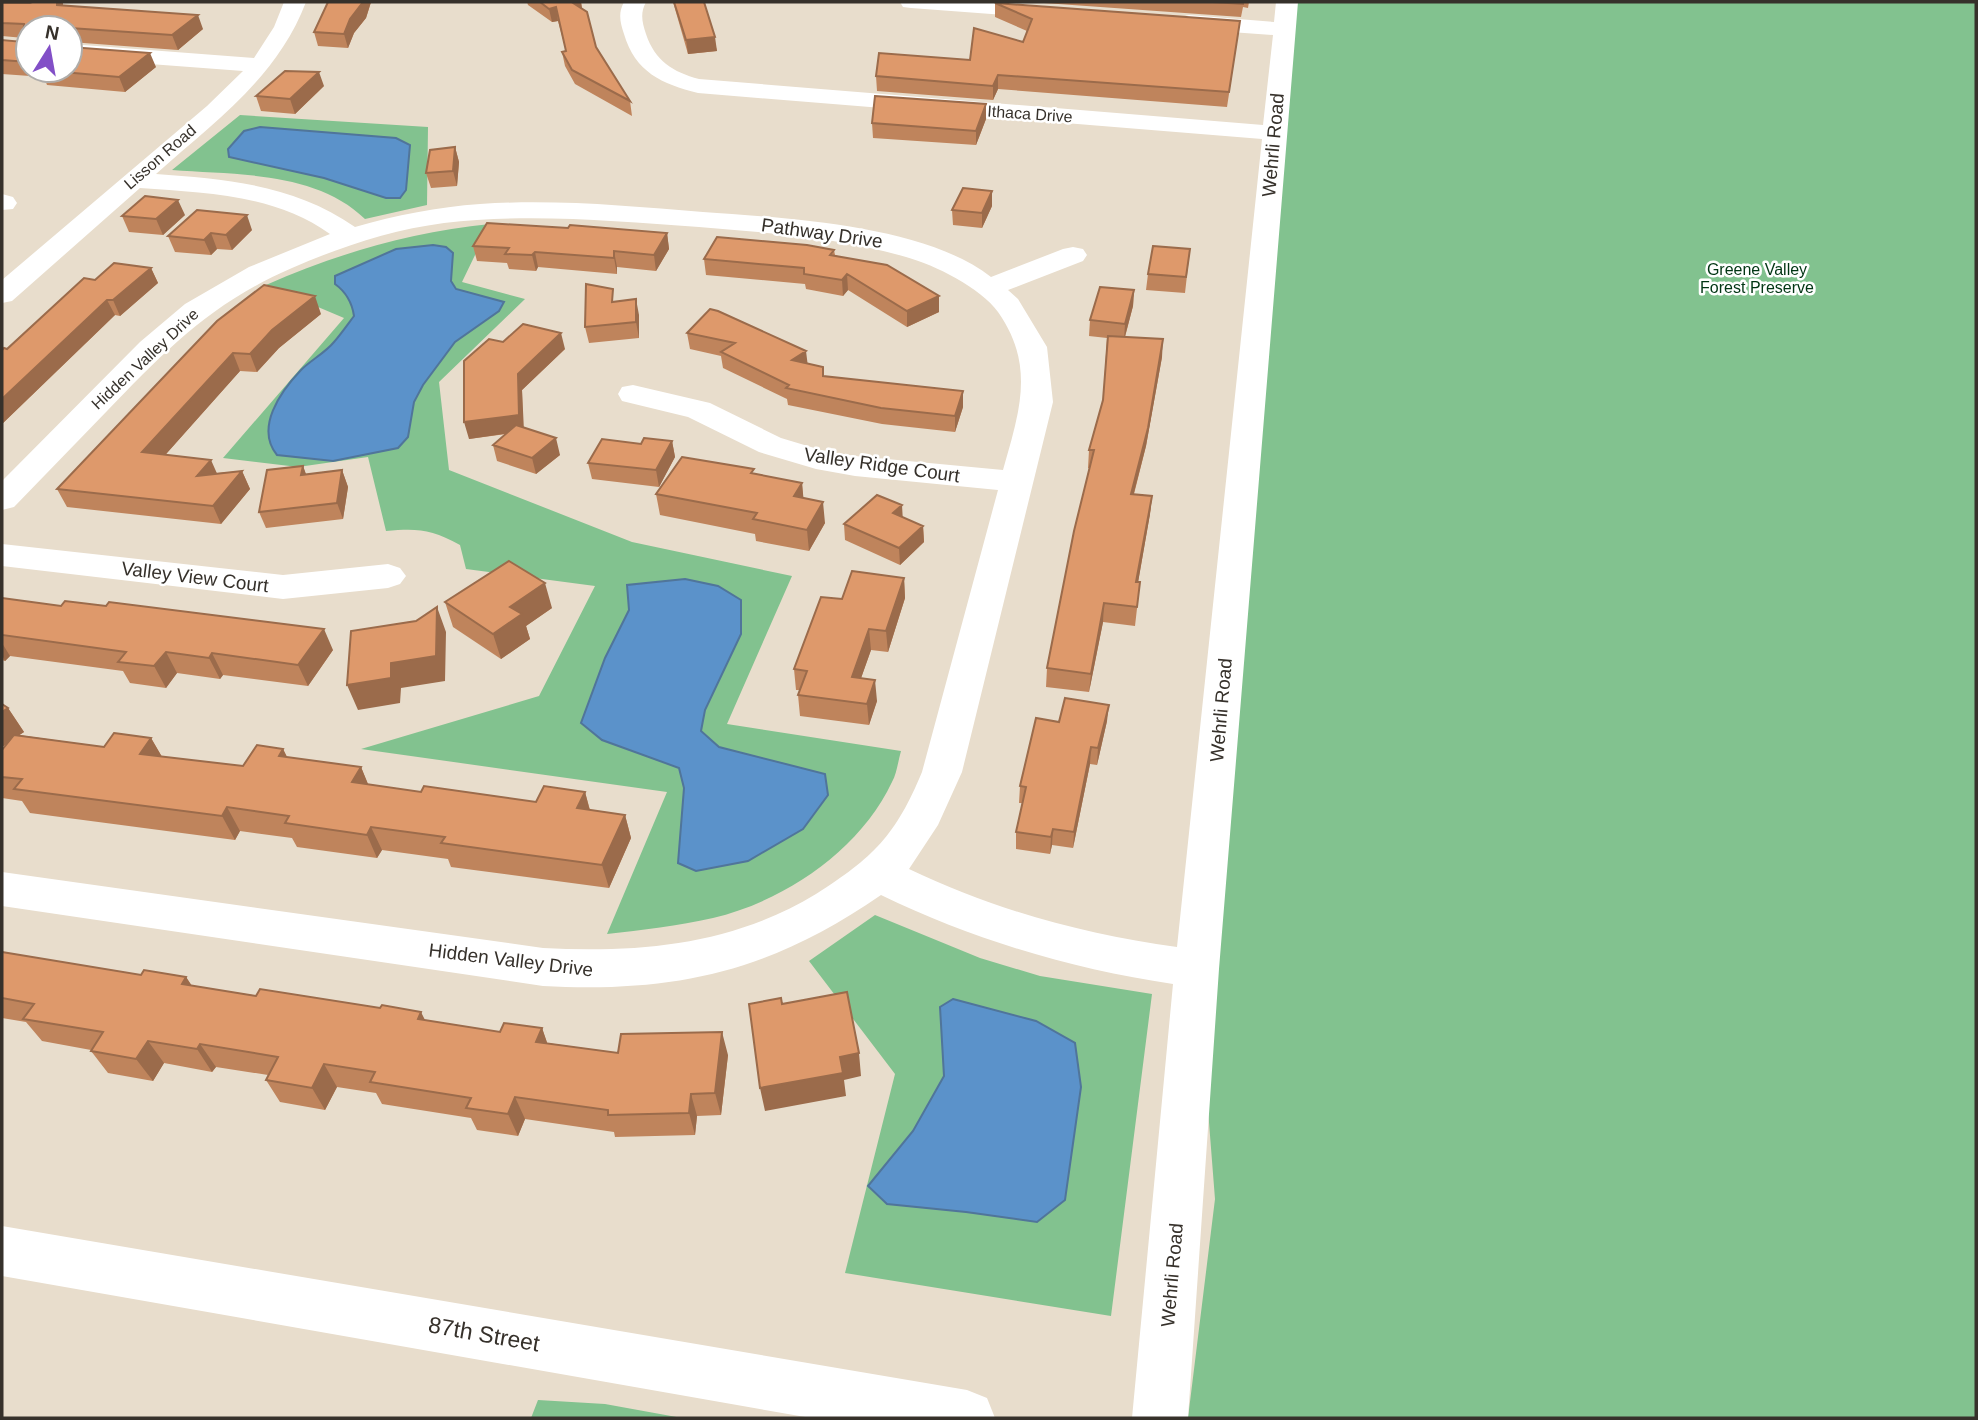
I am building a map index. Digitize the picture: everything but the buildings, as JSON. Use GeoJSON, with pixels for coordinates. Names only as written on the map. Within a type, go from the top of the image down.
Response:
{"type":"FeatureCollection","features":[{"type":"Feature","properties":{"kind":"street","name":"Lisson Road"},"geometry":{"type":"LineString","coordinates":[[2,295],[230,96],[261,65],[284,33],[296,2]]}},
{"type":"Feature","properties":{"kind":"street","name":"Ithaca Drive"},"geometry":{"type":"LineString","coordinates":[[635,2],[630,15],[641,53],[649,65],[671,78],[698,86],[1274,133]]}},
{"type":"Feature","properties":{"kind":"street"},"geometry":{"type":"LineString","coordinates":[[911,2],[1070,14]]}},
{"type":"Feature","properties":{"kind":"street"},"geometry":{"type":"LineString","coordinates":[[1166,21],[1286,15]]}},
{"type":"Feature","properties":{"kind":"street","name":"Wehrli Road"},"geometry":{"type":"LineString","coordinates":[[1160,1418],[1197,969],[1286,15]]}},
{"type":"Feature","properties":{"kind":"street"},"geometry":{"type":"LineString","coordinates":[[84,52],[261,65]]}},
{"type":"Feature","properties":{"kind":"street"},"geometry":{"type":"LineString","coordinates":[[134,180],[267,194],[308,207],[349,235]]}},
{"type":"Feature","properties":{"kind":"street","name":"Pathway Drive"},"geometry":{"type":"LineString","coordinates":[[349,235],[445,215],[514,209],[583,210],[810,229],[867,237],[930,256],[988,288],[1017,318],[1033,348],[1038,366],[1037,402],[942,772],[932,799],[901,851],[879,874]]}},
{"type":"Feature","properties":{"kind":"street","name":"Hidden Valley Drive"},"geometry":{"type":"LineString","coordinates":[[2,500],[138,362],[197,309],[271,266],[349,235]]}},
{"type":"Feature","properties":{"kind":"street"},"geometry":{"type":"LineString","coordinates":[[988,288],[1073,255]]}},
{"type":"Feature","properties":{"kind":"street","name":"Valley Ridge Court"},"geometry":{"type":"LineString","coordinates":[[633,394],[699,410],[770,445],[816,459],[855,466],[1017,482]]}},
{"type":"Feature","properties":{"kind":"street","name":"Valley View Court"},"geometry":{"type":"LineString","coordinates":[[2,555],[283,587],[388,576]]}},
{"type":"Feature","properties":{"kind":"street"},"geometry":{"type":"LineString","coordinates":[[879,874],[933,901],[996,925],[1087,950],[1197,969]]}},
{"type":"Feature","properties":{"kind":"street","name":"Hidden Valley Drive"},"geometry":{"type":"LineString","coordinates":[[2,889],[543,967],[593,971],[671,965],[755,944],[789,929],[879,874]]}},
{"type":"Feature","properties":{"kind":"street","name":"87th Street"},"geometry":{"type":"LineString","coordinates":[[2,1251],[967,1418]]}},
{"type":"Feature","properties":{"kind":"green space","name":"Greene Valley Forest Preserve"},"geometry":{"type":"Polygon","coordinates":[[[1287,2],[1976,2],[1976,1418],[1188,1418],[1215,1199],[1197,969],[1287,2]]]}},
{"type":"Feature","properties":{"kind":"green space"},"geometry":{"type":"Polygon","coordinates":[[[240,115],[428,127],[427,205],[365,219],[345,203],[299,184],[248,175],[172,170],[240,115]]]}},
{"type":"Feature","properties":{"kind":"green space"},"geometry":{"type":"Polygon","coordinates":[[[490,224],[462,282],[525,299],[439,382],[449,470],[632,542],[792,576],[727,724],[901,751],[894,778],[861,830],[818,869],[767,899],[740,910],[687,923],[607,934],[667,792],[361,749],[539,696],[595,586],[466,569],[460,545],[450,540],[424,531],[386,531],[368,457],[298,467],[223,458],[344,318],[266,285],[321,263],[404,238],[490,224]]]}},
{"type":"Feature","properties":{"kind":"green space"},"geometry":{"type":"Polygon","coordinates":[[[875,915],[980,958],[1040,976],[1152,994],[1111,1316],[845,1273],[895,1074],[809,961],[875,915]]]}},
{"type":"Feature","properties":{"kind":"green space"},"geometry":{"type":"Polygon","coordinates":[[[538,1400],[605,1404],[682,1418],[531,1418],[538,1400]]]}},
{"type":"Feature","properties":{"kind":"water"},"geometry":{"type":"Polygon","coordinates":[[[260,127],[396,138],[410,145],[406,190],[400,198],[386,198],[324,178],[229,157],[228,149],[244,131],[260,127]]]}},
{"type":"Feature","properties":{"kind":"water"},"geometry":{"type":"Polygon","coordinates":[[[433,245],[446,247],[453,253],[451,281],[456,289],[504,302],[499,311],[455,342],[423,385],[414,402],[408,437],[398,448],[333,461],[277,455],[271,444],[269,422],[278,399],[301,370],[330,346],[354,316],[348,298],[335,284],[335,276],[396,249],[433,245]]]}},
{"type":"Feature","properties":{"kind":"water"},"geometry":{"type":"Polygon","coordinates":[[[685,579],[718,586],[741,600],[741,634],[705,710],[701,731],[719,747],[825,774],[828,795],[803,829],[748,861],[696,871],[678,863],[684,788],[679,768],[602,740],[581,723],[605,658],[629,610],[627,585],[685,579]]]}},
{"type":"Feature","properties":{"kind":"water"},"geometry":{"type":"Polygon","coordinates":[[[953,999],[1036,1021],[1075,1043],[1081,1087],[1065,1200],[1037,1222],[887,1204],[868,1186],[913,1131],[944,1076],[940,1007],[953,999]]]}}]}
